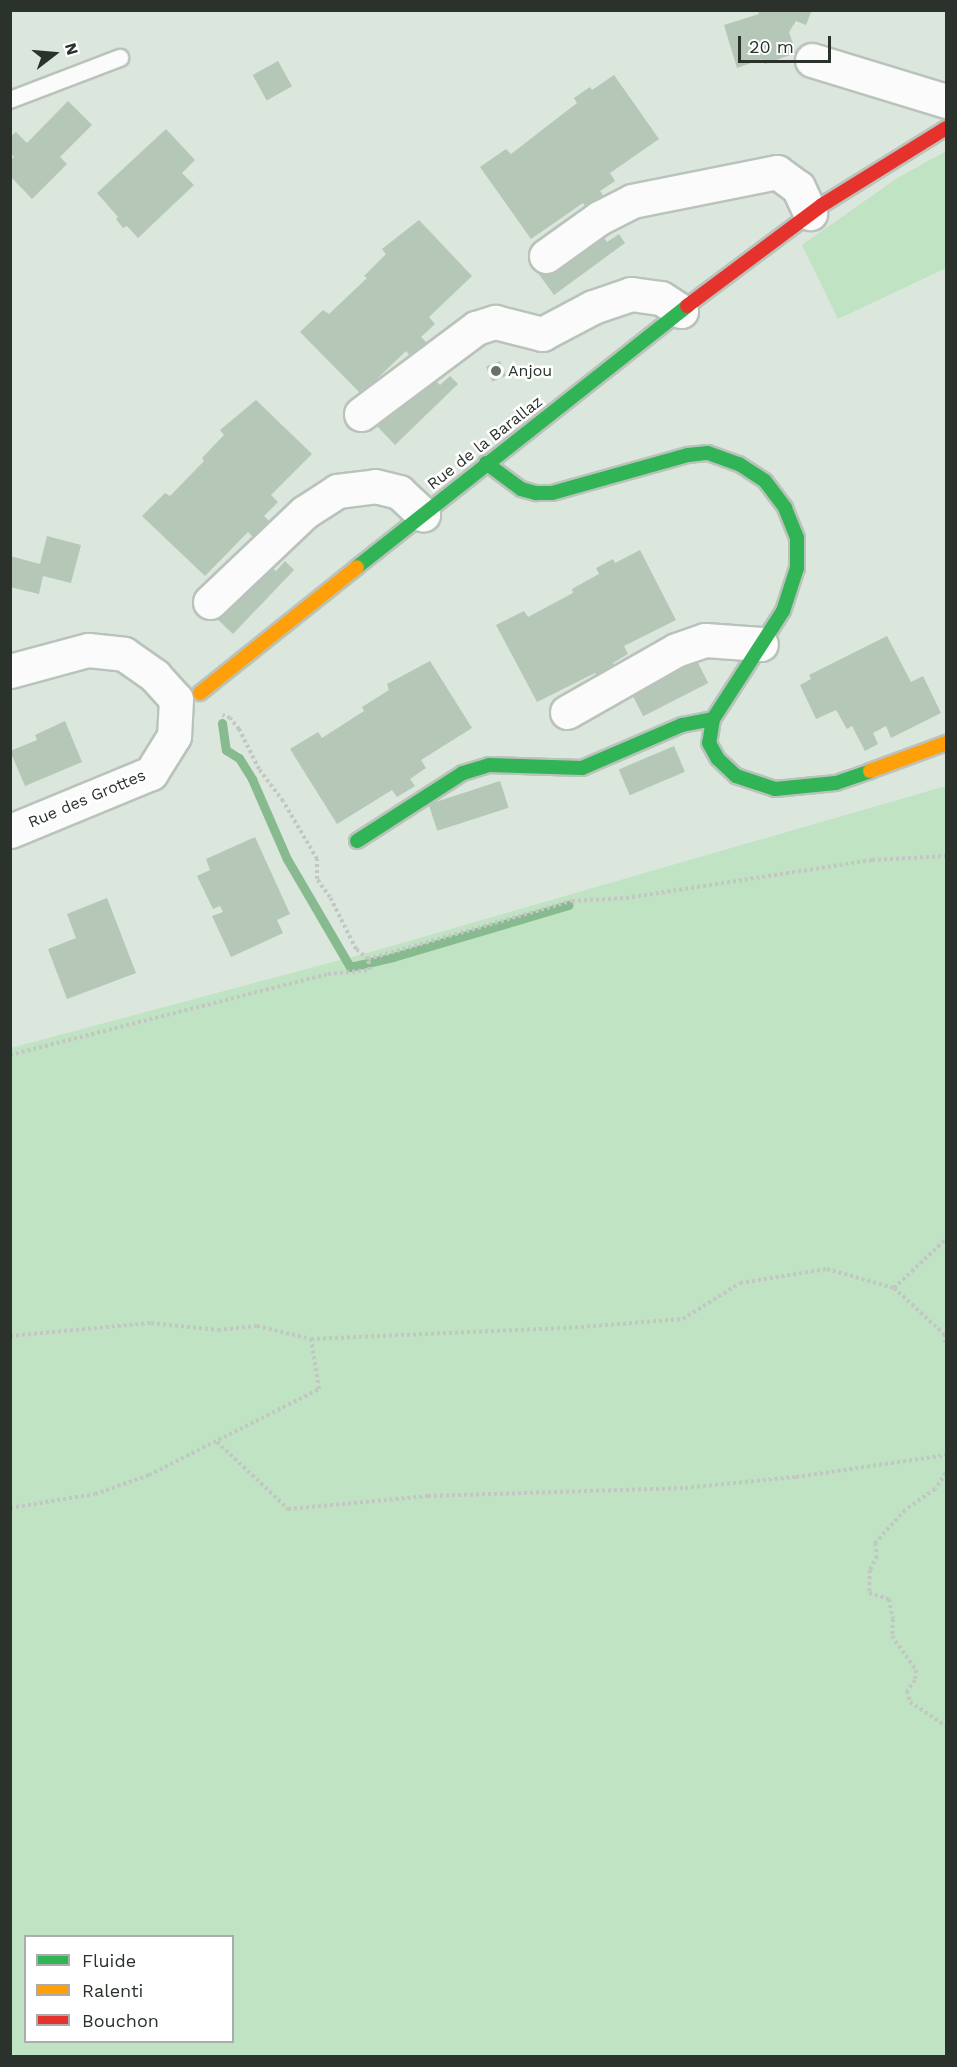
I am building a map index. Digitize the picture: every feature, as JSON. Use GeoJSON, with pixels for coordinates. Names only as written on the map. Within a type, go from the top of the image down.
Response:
{"type":"FeatureCollection","features":[{"type":"Feature","properties":{"kind":"street"},"geometry":{"type":"LineString","coordinates":[[812,60],[946,101]]}},
{"type":"Feature","properties":{"kind":"street","name":"Rue de la Barallaz"},"geometry":{"type":"LineString","coordinates":[[201,693],[486,463],[810,213],[946,128]]}},
{"type":"Feature","properties":{"kind":"street"},"geometry":{"type":"LineString","coordinates":[[546,256],[599,218],[632,201],[777,171],[798,186],[810,213]]}},
{"type":"Feature","properties":{"kind":"street"},"geometry":{"type":"LineString","coordinates":[[361,414],[476,328],[495,322],[542,334],[593,307],[631,294],[661,298],[681,311]]}},
{"type":"Feature","properties":{"kind":"street"},"geometry":{"type":"LineString","coordinates":[[486,463],[521,489],[536,493],[552,493],[688,455],[708,453],[739,464],[765,481],[784,508],[797,538],[797,568],[783,611],[713,718],[709,743],[718,759],[736,776],[775,789],[836,783],[946,743]]}},
{"type":"Feature","properties":{"kind":"street"},"geometry":{"type":"LineString","coordinates":[[210,602],[305,512],[337,491],[375,486],[399,492],[423,514]]}},
{"type":"Feature","properties":{"kind":"street"},"geometry":{"type":"LineString","coordinates":[[567,712],[676,650],[705,640],[761,644]]}},
{"type":"Feature","properties":{"kind":"street","name":"Rue des Grottes"},"geometry":{"type":"LineString","coordinates":[[10,671],[88,650],[124,654],[155,676],[176,699],[174,736],[151,773],[10,831]]}},
{"type":"Feature","properties":{"kind":"street"},"geometry":{"type":"LineString","coordinates":[[357,841],[463,773],[489,765],[582,768],[682,725],[713,718]]}},
{"type":"Feature","properties":{"kind":"lane"},"geometry":{"type":"LineString","coordinates":[[10,100],[120,58]]}},
{"type":"Feature","properties":{"kind":"path"},"geometry":{"type":"LineString","coordinates":[[10,1055],[328,974],[370,970],[368,959],[356,949],[330,897],[317,879],[316,859],[283,801],[258,769],[239,729],[231,718],[223,715],[217,717]]}},
{"type":"Feature","properties":{"kind":"path"},"geometry":{"type":"LineString","coordinates":[[368,959],[572,901],[626,898],[872,860],[946,856]]}},
{"type":"Feature","properties":{"kind":"path"},"geometry":{"type":"LineString","coordinates":[[894,1288],[946,1239]]}},
{"type":"Feature","properties":{"kind":"path"},"geometry":{"type":"LineString","coordinates":[[10,1336],[151,1323],[218,1329],[257,1326],[311,1338],[581,1327],[683,1319],[740,1283],[821,1269],[894,1288],[944,1334],[946,1344]]}},
{"type":"Feature","properties":{"kind":"path"},"geometry":{"type":"LineString","coordinates":[[10,1508],[95,1494],[150,1474],[320,1389],[311,1338]]}},
{"type":"Feature","properties":{"kind":"path"},"geometry":{"type":"LineString","coordinates":[[217,1442],[288,1509],[428,1496],[685,1488],[796,1477],[946,1455]]}},
{"type":"Feature","properties":{"kind":"path"},"geometry":{"type":"LineString","coordinates":[[946,1473],[935,1489],[905,1510],[875,1543],[877,1556],[870,1570],[869,1593],[889,1599],[893,1619],[892,1636],[916,1670],[915,1680],[906,1691],[910,1702],[946,1726]]}},
{"type":"Feature","properties":{"kind":"green space"},"geometry":{"type":"Polygon","coordinates":[[[946,151],[946,268],[838,319],[802,245],[896,179],[946,151]]]}},
{"type":"Feature","properties":{"kind":"green space"},"geometry":{"type":"Polygon","coordinates":[[[946,786],[946,2056],[11,2056],[11,1048],[378,950],[946,786]]]}},
{"type":"Feature","properties":{"kind":"building"},"geometry":{"type":"Polygon","coordinates":[[[758,10],[812,10],[806,25],[796,21],[789,32],[796,53],[765,64],[762,59],[737,68],[724,25],[759,14],[758,10]]]}},
{"type":"Feature","properties":{"kind":"building"},"geometry":{"type":"Polygon","coordinates":[[[278,61],[292,86],[267,100],[253,75],[278,61]]]}},
{"type":"Feature","properties":{"kind":"building"},"geometry":{"type":"Polygon","coordinates":[[[614,75],[659,139],[610,173],[615,181],[600,191],[606,199],[589,211],[583,203],[531,239],[480,167],[506,149],[511,154],[577,103],[574,98],[590,87],[592,90],[614,75]]]}},
{"type":"Feature","properties":{"kind":"building"},"geometry":{"type":"Polygon","coordinates":[[[68,101],[92,125],[60,157],[67,164],[32,199],[10,176],[10,160],[14,157],[10,153],[10,137],[16,132],[27,143],[68,101]]]}},
{"type":"Feature","properties":{"kind":"building"},"geometry":{"type":"Polygon","coordinates":[[[166,129],[195,160],[182,173],[194,185],[138,238],[127,226],[123,228],[116,219],[118,217],[97,193],[166,129]]]}},
{"type":"Feature","properties":{"kind":"building"},"geometry":{"type":"Polygon","coordinates":[[[419,220],[472,276],[429,317],[435,324],[421,337],[428,344],[413,359],[406,351],[361,394],[300,332],[323,310],[329,314],[367,278],[364,276],[386,254],[382,249],[419,220]]]}},
{"type":"Feature","properties":{"kind":"building"},"geometry":{"type":"Polygon","coordinates":[[[598,230],[607,242],[619,234],[625,243],[554,295],[538,273],[598,230]]]}},
{"type":"Feature","properties":{"kind":"building","name":"Anjou"},"geometry":{"type":"Polygon","coordinates":[[[500,361],[506,376],[492,381],[486,367],[500,361]]]}},
{"type":"Feature","properties":{"kind":"building"},"geometry":{"type":"Polygon","coordinates":[[[430,375],[440,385],[450,376],[458,384],[395,445],[377,426],[430,375]]]}},
{"type":"Feature","properties":{"kind":"building"},"geometry":{"type":"Polygon","coordinates":[[[256,400],[312,454],[271,495],[278,502],[264,516],[271,523],[255,539],[248,532],[205,576],[142,516],[165,493],[170,496],[204,461],[202,458],[224,435],[220,430],[256,400]]]}},
{"type":"Feature","properties":{"kind":"building"},"geometry":{"type":"Polygon","coordinates":[[[47,536],[81,545],[71,583],[43,576],[39,594],[10,587],[10,556],[40,564],[47,536]]]}},
{"type":"Feature","properties":{"kind":"building"},"geometry":{"type":"Polygon","coordinates":[[[640,550],[676,620],[624,646],[628,654],[613,663],[617,671],[599,680],[595,673],[537,702],[496,625],[524,611],[528,617],[573,593],[572,589],[599,574],[596,568],[613,559],[615,563],[640,550]]]}},
{"type":"Feature","properties":{"kind":"building"},"geometry":{"type":"Polygon","coordinates":[[[285,561],[294,570],[233,634],[213,615],[264,563],[276,571],[285,561]]]}},
{"type":"Feature","properties":{"kind":"building"},"geometry":{"type":"Polygon","coordinates":[[[887,636],[911,682],[923,676],[941,713],[891,738],[886,726],[873,733],[878,744],[865,751],[852,726],[847,729],[836,710],[816,719],[800,685],[811,679],[809,675],[887,636]]]}},
{"type":"Feature","properties":{"kind":"building"},"geometry":{"type":"Polygon","coordinates":[[[696,659],[708,683],[643,716],[631,692],[696,659]]]}},
{"type":"Feature","properties":{"kind":"building"},"geometry":{"type":"Polygon","coordinates":[[[430,661],[472,728],[421,760],[426,768],[410,779],[415,786],[397,797],[392,790],[337,824],[290,749],[318,732],[322,738],[364,711],[362,707],[389,690],[387,684],[430,661]]]}},
{"type":"Feature","properties":{"kind":"building"},"geometry":{"type":"Polygon","coordinates":[[[65,721],[82,762],[25,786],[10,751],[37,740],[35,735],[65,721]]]}},
{"type":"Feature","properties":{"kind":"building"},"geometry":{"type":"Polygon","coordinates":[[[674,746],[685,772],[630,795],[619,769],[674,746]]]}},
{"type":"Feature","properties":{"kind":"building"},"geometry":{"type":"Polygon","coordinates":[[[500,781],[509,808],[437,831],[429,804],[500,781]]]}},
{"type":"Feature","properties":{"kind":"building"},"geometry":{"type":"Polygon","coordinates":[[[255,837],[290,914],[277,920],[283,933],[231,957],[212,916],[223,912],[220,906],[213,909],[197,876],[210,870],[206,859],[255,837]]]}},
{"type":"Feature","properties":{"kind":"building"},"geometry":{"type":"Polygon","coordinates":[[[107,898],[136,973],[67,999],[48,949],[76,938],[67,914],[107,898]]]}},
{"type":"Feature","properties":{"kind":"waterway"},"geometry":{"type":"LineString","coordinates":[[222,723],[226,750],[239,758],[252,779],[287,859],[350,967],[393,957],[568,905]]}},
{"type":"Feature","properties":{"kind":"traffic: fast"},"geometry":{"type":"LineString","coordinates":[[357,567],[687,306]]}},
{"type":"Feature","properties":{"kind":"traffic: fast"},"geometry":{"type":"LineString","coordinates":[[486,463],[521,489],[536,493],[552,493],[688,455],[708,453],[739,464],[765,481],[785,508],[797,538],[797,568],[783,611],[713,719],[709,743],[718,759],[736,776],[775,789],[836,783],[870,771]]}},
{"type":"Feature","properties":{"kind":"traffic: fast"},"geometry":{"type":"LineString","coordinates":[[357,841],[463,773],[489,765],[582,768],[682,725],[713,719]]}},
{"type":"Feature","properties":{"kind":"traffic: slow"},"geometry":{"type":"LineString","coordinates":[[200,693],[357,567]]}},
{"type":"Feature","properties":{"kind":"traffic: slow"},"geometry":{"type":"LineString","coordinates":[[870,771],[946,743]]}},
{"type":"Feature","properties":{"kind":"traffic: jam"},"geometry":{"type":"LineString","coordinates":[[687,306],[822,205],[946,128]]}},
{"type":"Feature","properties":{"kind":"place","name":"Anjou"},"geometry":{"type":"Point","coordinates":[496,371]}}]}
